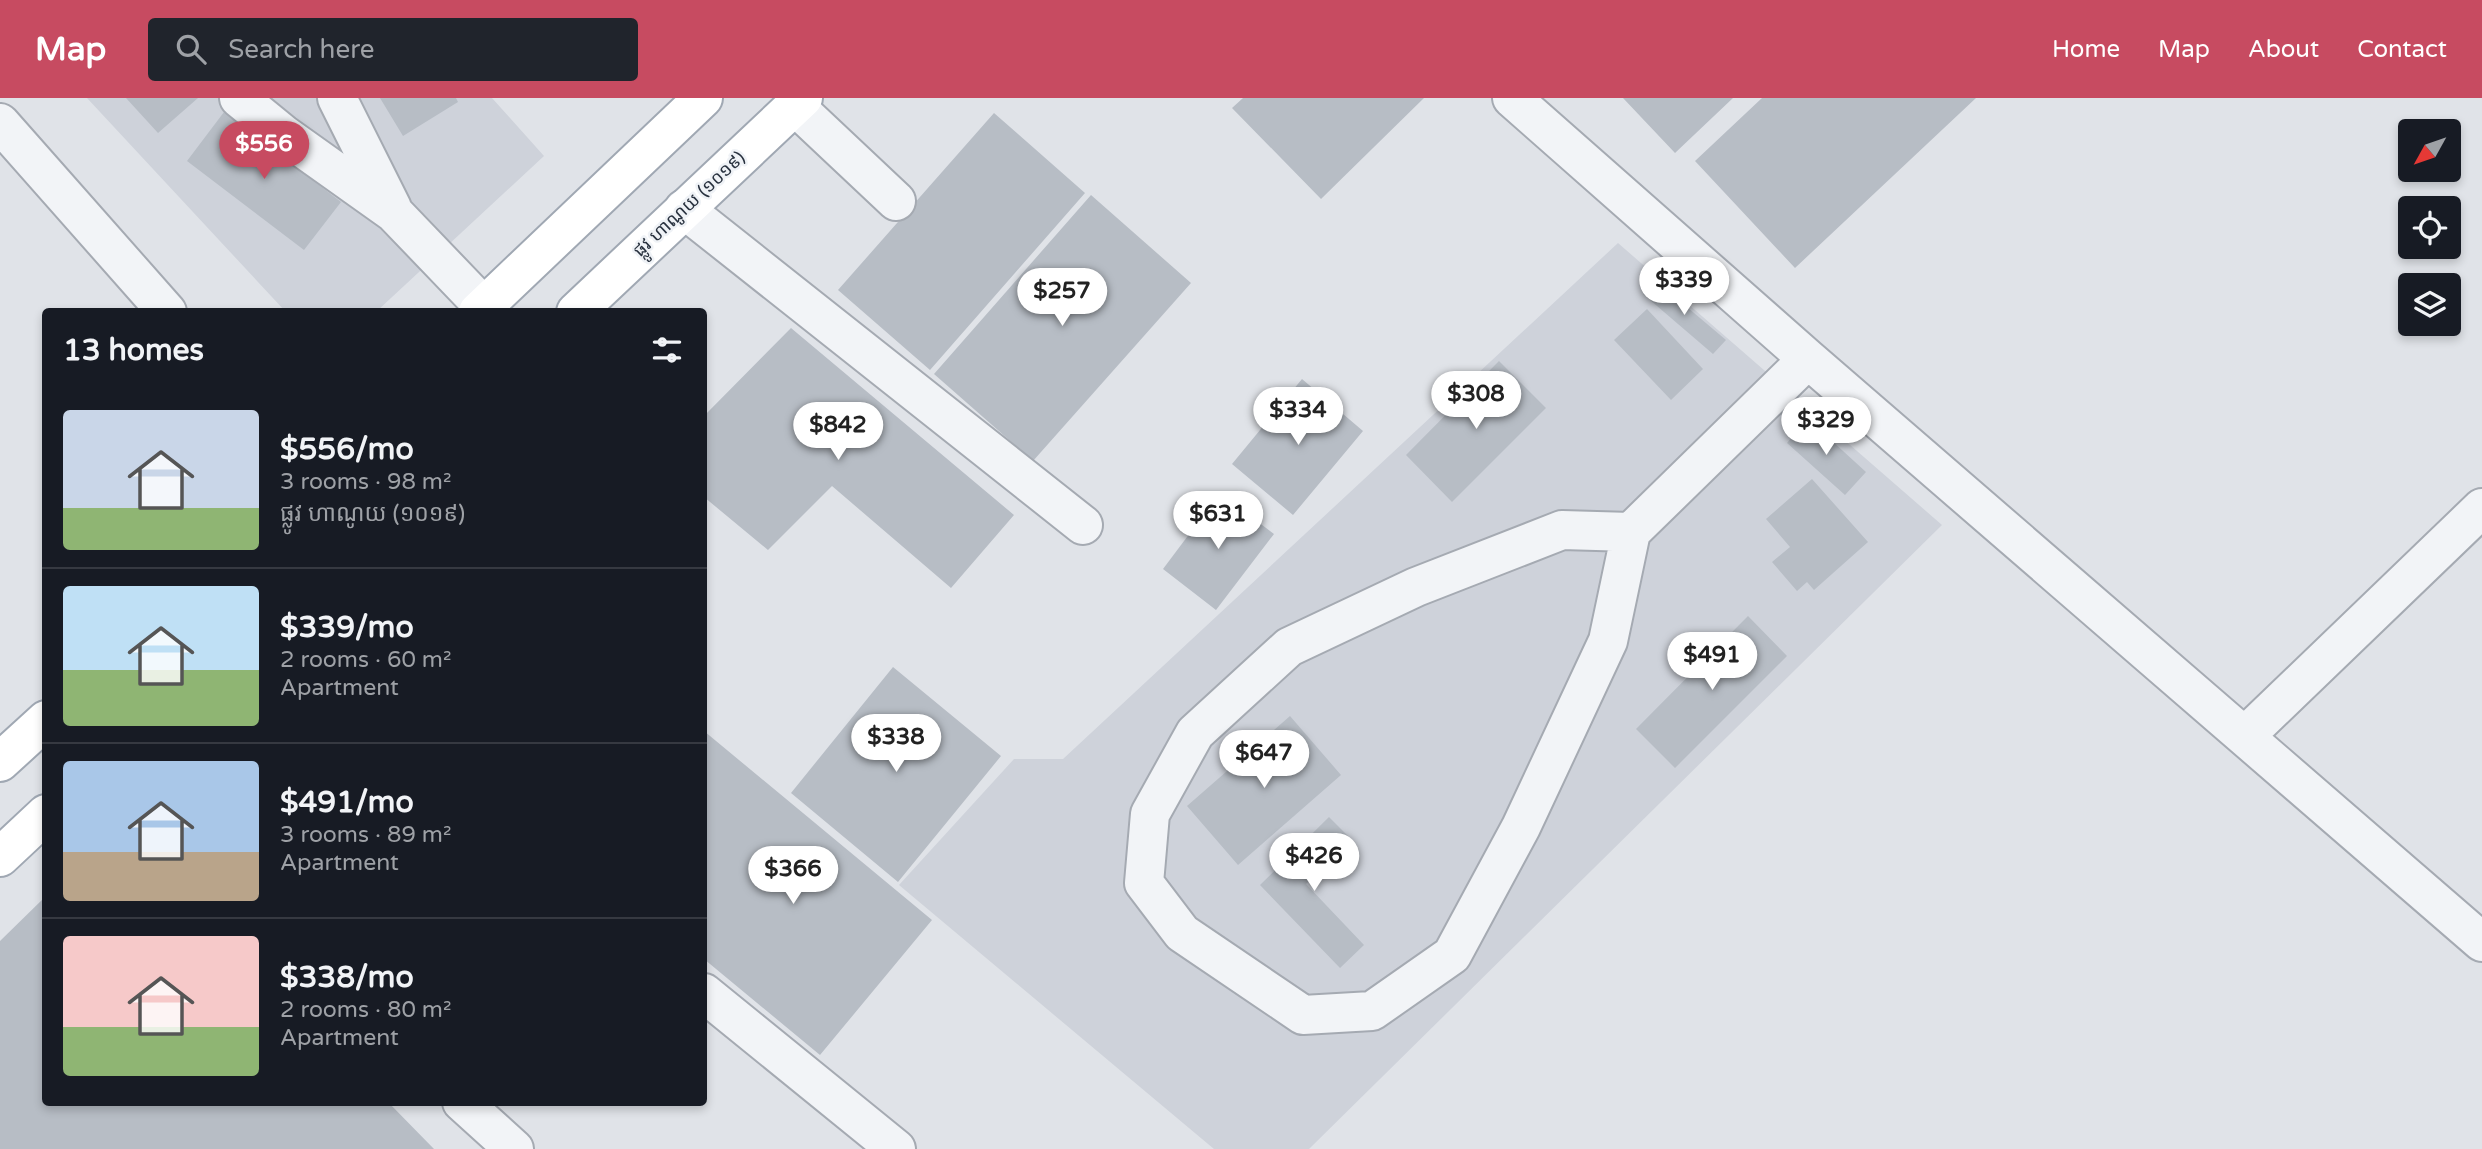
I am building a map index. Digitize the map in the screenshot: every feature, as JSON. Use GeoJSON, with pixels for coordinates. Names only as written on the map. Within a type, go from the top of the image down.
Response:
{"type":"FeatureCollection","features":[{"type":"Feature","properties":{"kind":"main road"},"geometry":{"type":"LineString","coordinates":[[485,308],[704,98]]}},
{"type":"Feature","properties":{"kind":"main road","name":"ផ្លូវ ហាណូយ (១០១៩)"},"geometry":{"type":"LineString","coordinates":[[580,308],[799,102]]}},
{"type":"Feature","properties":{"kind":"main road"},"geometry":{"type":"LineString","coordinates":[[0,762],[42,724]]}},
{"type":"Feature","properties":{"kind":"main road"},"geometry":{"type":"LineString","coordinates":[[0,857],[42,818]]}},
{"type":"Feature","properties":{"kind":"street"},"geometry":{"type":"LineString","coordinates":[[239,98],[283,134],[394,213],[481,308]]}},
{"type":"Feature","properties":{"kind":"street"},"geometry":{"type":"LineString","coordinates":[[337,98],[394,213]]}},
{"type":"Feature","properties":{"kind":"street"},"geometry":{"type":"LineString","coordinates":[[1512,98],[1808,359],[2480,937]]}},
{"type":"Feature","properties":{"kind":"street"},"geometry":{"type":"LineString","coordinates":[[799,102],[896,201]]}},
{"type":"Feature","properties":{"kind":"street"},"geometry":{"type":"LineString","coordinates":[[0,123],[163,308]]}},
{"type":"Feature","properties":{"kind":"street"},"geometry":{"type":"LineString","coordinates":[[684,209],[1083,525]]}},
{"type":"Feature","properties":{"kind":"street"},"geometry":{"type":"LineString","coordinates":[[1632,532],[1562,530],[1416,587],[1289,648],[1195,733],[1150,814],[1144,883],[1182,933],[1303,1014],[1372,1011],[1452,955],[1521,827],[1608,641],[1632,532],[1808,359]]}},
{"type":"Feature","properties":{"kind":"street"},"geometry":{"type":"LineString","coordinates":[[2246,736],[2482,508]]}},
{"type":"Feature","properties":{"kind":"street"},"geometry":{"type":"LineString","coordinates":[[707,995],[896,1149]]}},
{"type":"Feature","properties":{"kind":"street"},"geometry":{"type":"LineString","coordinates":[[466,1106],[514,1149]]}},
{"type":"Feature","properties":{"kind":"shaded area"},"geometry":{"type":"Polygon","coordinates":[[[87,98],[492,98],[544,156],[380,308],[282,308],[87,98]]]}},
{"type":"Feature","properties":{"kind":"shaded area"},"geometry":{"type":"Polygon","coordinates":[[[1618,243],[1942,525],[1309,1149],[1214,1149],[899,885],[1014,759],[1063,759],[1618,243]]]}},
{"type":"Feature","properties":{"kind":"building"},"geometry":{"type":"Polygon","coordinates":[[[126,98],[198,98],[158,133],[126,98]]]}},
{"type":"Feature","properties":{"kind":"building"},"geometry":{"type":"Polygon","coordinates":[[[380,98],[456,98],[458,102],[403,136],[380,98]]]}},
{"type":"Feature","properties":{"kind":"building"},"geometry":{"type":"Polygon","coordinates":[[[1243,98],[1424,98],[1321,199],[1232,108],[1243,98]]]}},
{"type":"Feature","properties":{"kind":"building"},"geometry":{"type":"Polygon","coordinates":[[[1623,98],[1733,98],[1675,153],[1623,98]]]}},
{"type":"Feature","properties":{"kind":"building"},"geometry":{"type":"Polygon","coordinates":[[[1762,98],[1976,98],[1795,268],[1695,161],[1762,98]]]}},
{"type":"Feature","properties":{"kind":"building"},"geometry":{"type":"Polygon","coordinates":[[[224,112],[341,202],[304,250],[187,161],[224,112]]]}},
{"type":"Feature","properties":{"kind":"building"},"geometry":{"type":"Polygon","coordinates":[[[994,113],[1085,193],[930,370],[838,290],[994,113]]]}},
{"type":"Feature","properties":{"kind":"building"},"geometry":{"type":"Polygon","coordinates":[[[1091,195],[1191,283],[1033,461],[934,374],[1091,195]]]}},
{"type":"Feature","properties":{"kind":"building"},"geometry":{"type":"Polygon","coordinates":[[[1655,280],[1726,340],[1713,354],[1643,294],[1655,280]]]}},
{"type":"Feature","properties":{"kind":"building"},"geometry":{"type":"Polygon","coordinates":[[[1647,309],[1703,369],[1671,400],[1614,340],[1647,309]]]}},
{"type":"Feature","properties":{"kind":"building"},"geometry":{"type":"Polygon","coordinates":[[[791,328],[1014,515],[951,588],[832,486],[768,550],[707,499],[707,413],[791,328]]]}},
{"type":"Feature","properties":{"kind":"building"},"geometry":{"type":"Polygon","coordinates":[[[1499,361],[1546,408],[1452,502],[1406,455],[1499,361]]]}},
{"type":"Feature","properties":{"kind":"building"},"geometry":{"type":"Polygon","coordinates":[[[1302,379],[1363,431],[1293,515],[1232,464],[1302,379]]]}},
{"type":"Feature","properties":{"kind":"building"},"geometry":{"type":"Polygon","coordinates":[[[1808,419],[1866,472],[1845,495],[1787,443],[1808,419]]]}},
{"type":"Feature","properties":{"kind":"building"},"geometry":{"type":"Polygon","coordinates":[[[1812,479],[1868,542],[1814,590],[1807,582],[1797,591],[1772,562],[1790,547],[1766,519],[1812,479]]]}},
{"type":"Feature","properties":{"kind":"building"},"geometry":{"type":"Polygon","coordinates":[[[1220,493],[1274,534],[1216,610],[1163,569],[1220,493]]]}},
{"type":"Feature","properties":{"kind":"building"},"geometry":{"type":"Polygon","coordinates":[[[1748,616],[1787,656],[1675,768],[1636,729],[1748,616]]]}},
{"type":"Feature","properties":{"kind":"building"},"geometry":{"type":"Polygon","coordinates":[[[893,667],[1001,756],[898,882],[791,793],[893,667]]]}},
{"type":"Feature","properties":{"kind":"building"},"geometry":{"type":"Polygon","coordinates":[[[1290,716],[1341,775],[1238,865],[1187,806],[1290,716]]]}},
{"type":"Feature","properties":{"kind":"building"},"geometry":{"type":"Polygon","coordinates":[[[707,733],[932,920],[820,1055],[707,961],[707,733]]]}},
{"type":"Feature","properties":{"kind":"building"},"geometry":{"type":"Polygon","coordinates":[[[1329,817],[1352,840],[1306,884],[1364,945],[1340,968],[1260,885],[1329,817]]]}},
{"type":"Feature","properties":{"kind":"building"},"geometry":{"type":"Polygon","coordinates":[[[42,900],[42,1106],[392,1106],[434,1149],[0,1149],[0,941],[42,900]]]}}]}
